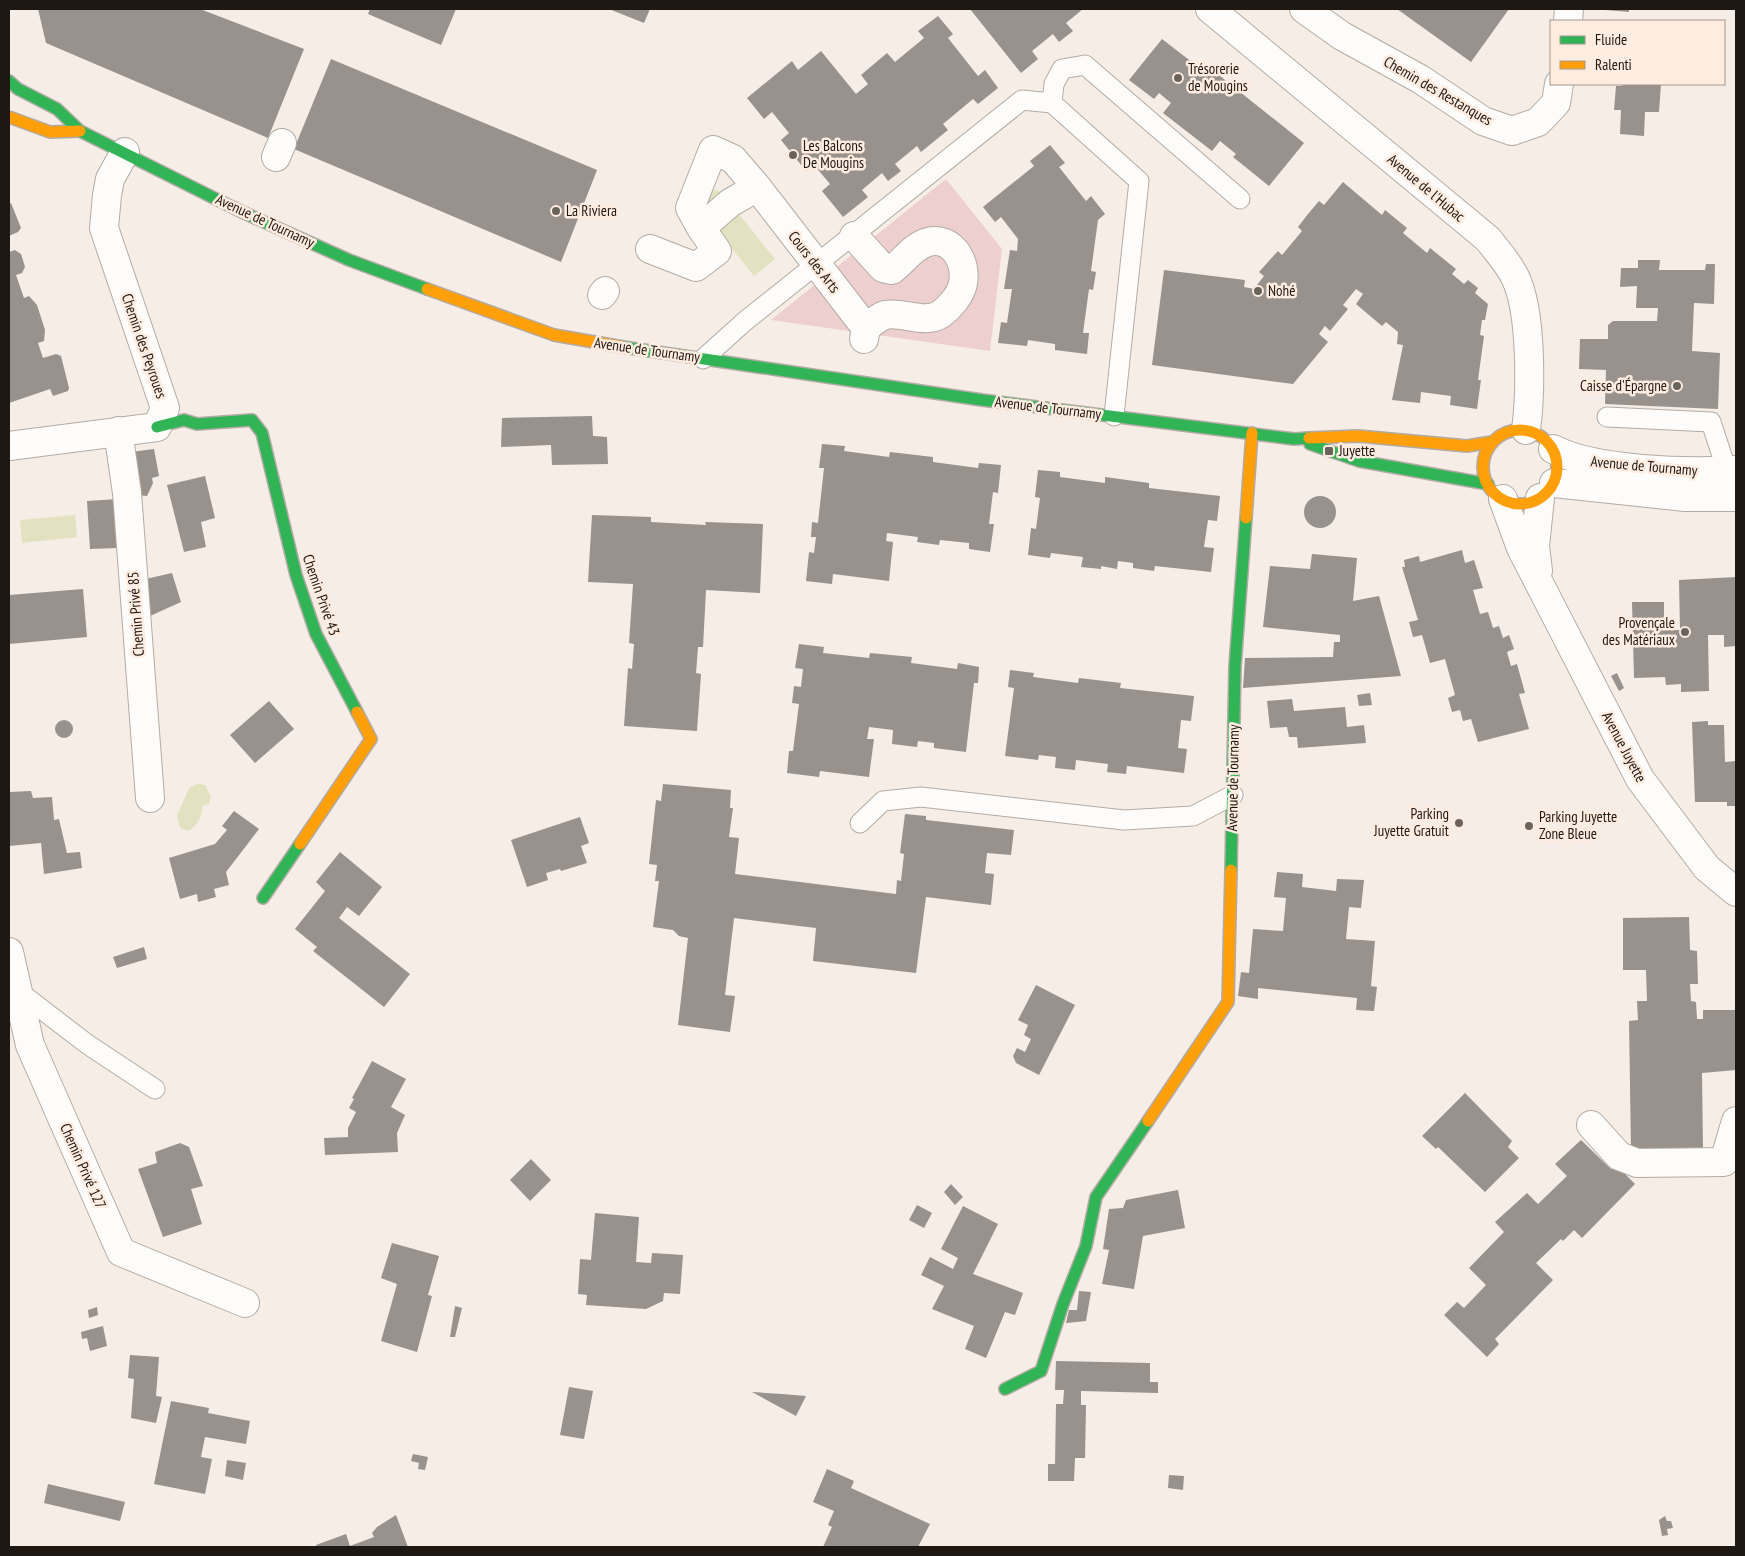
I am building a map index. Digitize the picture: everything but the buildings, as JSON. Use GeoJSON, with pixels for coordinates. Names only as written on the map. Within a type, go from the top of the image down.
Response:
{"type":"FeatureCollection","features":[{"type":"Feature","properties":{"kind":"main road","name":"Avenue de Tournamy"},"geometry":{"type":"LineString","coordinates":[[9,82],[18,89],[56,109],[80,131],[126,152],[242,212],[349,260],[554,334],[579,340],[982,400],[1294,438],[1358,436],[1467,446],[1492,442]]}},
{"type":"Feature","properties":{"kind":"main road","name":"Avenue de Tournamy"},"geometry":{"type":"LineString","coordinates":[[9,117],[50,132],[80,131]]}},
{"type":"Feature","properties":{"kind":"main road","name":"Chemin Privé 43"},"geometry":{"type":"LineString","coordinates":[[157,427],[184,420],[197,424],[252,420],[262,433],[296,575],[316,634],[371,740],[263,898]]}},
{"type":"Feature","properties":{"kind":"main road"},"geometry":{"type":"LineString","coordinates":[[1514,430],[1526,430],[1537,434],[1553,450],[1557,472],[1547,490],[1528,502],[1515,503],[1496,492],[1484,463],[1492,442],[1502,434],[1514,430]]}},
{"type":"Feature","properties":{"kind":"main road","name":"Avenue de Tournamy"},"geometry":{"type":"LineString","coordinates":[[1005,1389],[1041,1371],[1063,1304],[1086,1246],[1096,1197],[1228,1002],[1235,666],[1252,433]]}},
{"type":"Feature","properties":{"kind":"main road","name":"Avenue de Tournamy"},"geometry":{"type":"LineString","coordinates":[[1294,438],[1359,461],[1496,492]]}},
{"type":"Feature","properties":{"kind":"street","name":"Avenue de l'Hubac"},"geometry":{"type":"LineString","coordinates":[[1210,9],[1488,239],[1516,277],[1526,315],[1529,385],[1526,430]]}},
{"type":"Feature","properties":{"kind":"street","name":"Chemin des Restanques"},"geometry":{"type":"LineString","coordinates":[[1304,9],[1342,36],[1420,79],[1484,121],[1512,130],[1538,122],[1556,103],[1559,85]]}},
{"type":"Feature","properties":{"kind":"street","name":"Cours des Arts"},"geometry":{"type":"LineString","coordinates":[[650,249],[696,267],[717,251],[705,225],[690,208],[713,150],[733,159],[757,187],[865,333],[884,315],[930,318],[940,314],[959,294],[963,283],[960,256],[950,245],[939,242],[927,242],[914,249],[892,270],[883,268],[854,236]]}},
{"type":"Feature","properties":{"kind":"street","name":"Chemin des Peyroues"},"geometry":{"type":"LineString","coordinates":[[126,152],[110,179],[106,195],[104,228],[165,408],[157,427]]}},
{"type":"Feature","properties":{"kind":"street"},"geometry":{"type":"LineString","coordinates":[[705,225],[730,203],[757,187]]}},
{"type":"Feature","properties":{"kind":"street"},"geometry":{"type":"LineString","coordinates":[[9,446],[157,427]]}},
{"type":"Feature","properties":{"kind":"street","name":"Chemin Privé 85"},"geometry":{"type":"LineString","coordinates":[[118,431],[127,493],[150,798]]}},
{"type":"Feature","properties":{"kind":"street","name":"Avenue de Tournamy"},"geometry":{"type":"LineString","coordinates":[[1553,450],[1567,457],[1598,464],[1694,471],[1732,471]]}},
{"type":"Feature","properties":{"kind":"street","name":"Avenue de Tournamy"},"geometry":{"type":"LineString","coordinates":[[1547,490],[1686,497],[1736,497]]}},
{"type":"Feature","properties":{"kind":"street","name":"Avenue Juyette"},"geometry":{"type":"LineString","coordinates":[[1539,582],[1534,546],[1547,490]]}},
{"type":"Feature","properties":{"kind":"street","name":"Avenue Juyette"},"geometry":{"type":"LineString","coordinates":[[1496,492],[1521,548],[1640,779],[1707,868],[1736,892]]}},
{"type":"Feature","properties":{"kind":"street","name":"Chemin Privé 127"},"geometry":{"type":"LineString","coordinates":[[9,952],[30,1045],[121,1252],[245,1303]]}},
{"type":"Feature","properties":{"kind":"street"},"geometry":{"type":"LineString","coordinates":[[1591,1125],[1619,1156],[1637,1163],[1724,1162],[1736,1121]]}},
{"type":"Feature","properties":{"kind":"lane"},"geometry":{"type":"LineString","coordinates":[[1052,102],[1054,84],[1062,70],[1085,65],[1240,199]]}},
{"type":"Feature","properties":{"kind":"lane"},"geometry":{"type":"LineString","coordinates":[[703,359],[744,322],[817,266],[1022,100],[1052,102],[1139,181],[1114,416]]}},
{"type":"Feature","properties":{"kind":"lane"},"geometry":{"type":"LineString","coordinates":[[1607,417],[1711,422],[1732,471]]}},
{"type":"Feature","properties":{"kind":"lane"},"geometry":{"type":"LineString","coordinates":[[860,823],[883,801],[921,797],[1124,820],[1193,816],[1233,795]]}},
{"type":"Feature","properties":{"kind":"lane"},"geometry":{"type":"LineString","coordinates":[[18,991],[87,1044],[155,1089]]}},
{"type":"Feature","properties":{"kind":"shaded area"},"geometry":{"type":"Polygon","coordinates":[[[946,179],[1002,249],[990,351],[771,320],[946,179]]]}},
{"type":"Feature","properties":{"kind":"shaded area"},"geometry":{"type":"Polygon","coordinates":[[[707,187],[721,192],[775,259],[754,276],[698,207],[707,187]]]}},
{"type":"Feature","properties":{"kind":"shaded area"},"geometry":{"type":"Polygon","coordinates":[[[75,515],[77,537],[22,543],[20,520],[75,515]]]}},
{"type":"Feature","properties":{"kind":"shaded area"},"geometry":{"type":"Polygon","coordinates":[[[197,784],[205,785],[211,796],[209,804],[202,806],[199,821],[188,831],[180,828],[177,816],[189,788],[197,784]]]}},
{"type":"Feature","properties":{"kind":"traffic: fast"},"geometry":{"type":"LineString","coordinates":[[9,81],[18,89],[57,109],[80,131],[242,212],[349,260],[427,289]]}},
{"type":"Feature","properties":{"kind":"traffic: fast"},"geometry":{"type":"LineString","coordinates":[[623,347],[982,400],[1294,439],[1309,438]]}},
{"type":"Feature","properties":{"kind":"traffic: fast"},"geometry":{"type":"LineString","coordinates":[[157,427],[184,420],[197,424],[252,420],[262,433],[296,575],[316,634],[357,712]]}},
{"type":"Feature","properties":{"kind":"traffic: fast"},"geometry":{"type":"LineString","coordinates":[[1310,444],[1359,461],[1488,484]]}},
{"type":"Feature","properties":{"kind":"traffic: fast"},"geometry":{"type":"LineString","coordinates":[[1231,870],[1235,666],[1246,518]]}},
{"type":"Feature","properties":{"kind":"traffic: fast"},"geometry":{"type":"LineString","coordinates":[[263,898],[300,844]]}},
{"type":"Feature","properties":{"kind":"traffic: fast"},"geometry":{"type":"LineString","coordinates":[[1005,1389],[1041,1371],[1063,1304],[1086,1246],[1096,1197],[1148,1121]]}},
{"type":"Feature","properties":{"kind":"traffic: slow"},"geometry":{"type":"LineString","coordinates":[[9,117],[50,132],[80,131]]}},
{"type":"Feature","properties":{"kind":"traffic: slow"},"geometry":{"type":"LineString","coordinates":[[427,289],[554,335],[623,347]]}},
{"type":"Feature","properties":{"kind":"traffic: slow"},"geometry":{"type":"LineString","coordinates":[[1520,430],[1534,433],[1546,441],[1554,453],[1557,467],[1554,481],[1546,493],[1534,501],[1520,504],[1506,501],[1494,493],[1486,481],[1483,467],[1486,453],[1494,441],[1506,433],[1520,430]]}},
{"type":"Feature","properties":{"kind":"traffic: slow"},"geometry":{"type":"LineString","coordinates":[[1246,518],[1252,433]]}},
{"type":"Feature","properties":{"kind":"traffic: slow"},"geometry":{"type":"LineString","coordinates":[[1309,438],[1358,436],[1467,446],[1492,442]]}},
{"type":"Feature","properties":{"kind":"traffic: slow"},"geometry":{"type":"LineString","coordinates":[[300,844],[371,739],[357,712]]}},
{"type":"Feature","properties":{"kind":"traffic: slow"},"geometry":{"type":"LineString","coordinates":[[1148,1121],[1228,1002],[1231,870]]}},
{"type":"Feature","properties":{"kind":"place","name":"Trésorerie de Mougins"},"geometry":{"type":"Point","coordinates":[1178,78]}},
{"type":"Feature","properties":{"kind":"place","name":"Les Balcons De Mougins"},"geometry":{"type":"Point","coordinates":[793,155]}},
{"type":"Feature","properties":{"kind":"place","name":"La Riviera"},"geometry":{"type":"Point","coordinates":[556,211]}},
{"type":"Feature","properties":{"kind":"place","name":"Nohé"},"geometry":{"type":"Point","coordinates":[1258,291]}},
{"type":"Feature","properties":{"kind":"place","name":"Caisse d'Épargne"},"geometry":{"type":"Point","coordinates":[1677,386]}},
{"type":"Feature","properties":{"kind":"place","name":"Juyette"},"geometry":{"type":"Point","coordinates":[1329,451]}},
{"type":"Feature","properties":{"kind":"place","name":"Provençale des Matériaux"},"geometry":{"type":"Point","coordinates":[1685,632]}},
{"type":"Feature","properties":{"kind":"place","name":"Parking Juyette Gratuit"},"geometry":{"type":"Point","coordinates":[1459,823]}},
{"type":"Feature","properties":{"kind":"place","name":"Parking Juyette Zone Bleue"},"geometry":{"type":"Point","coordinates":[1529,826]}}]}
